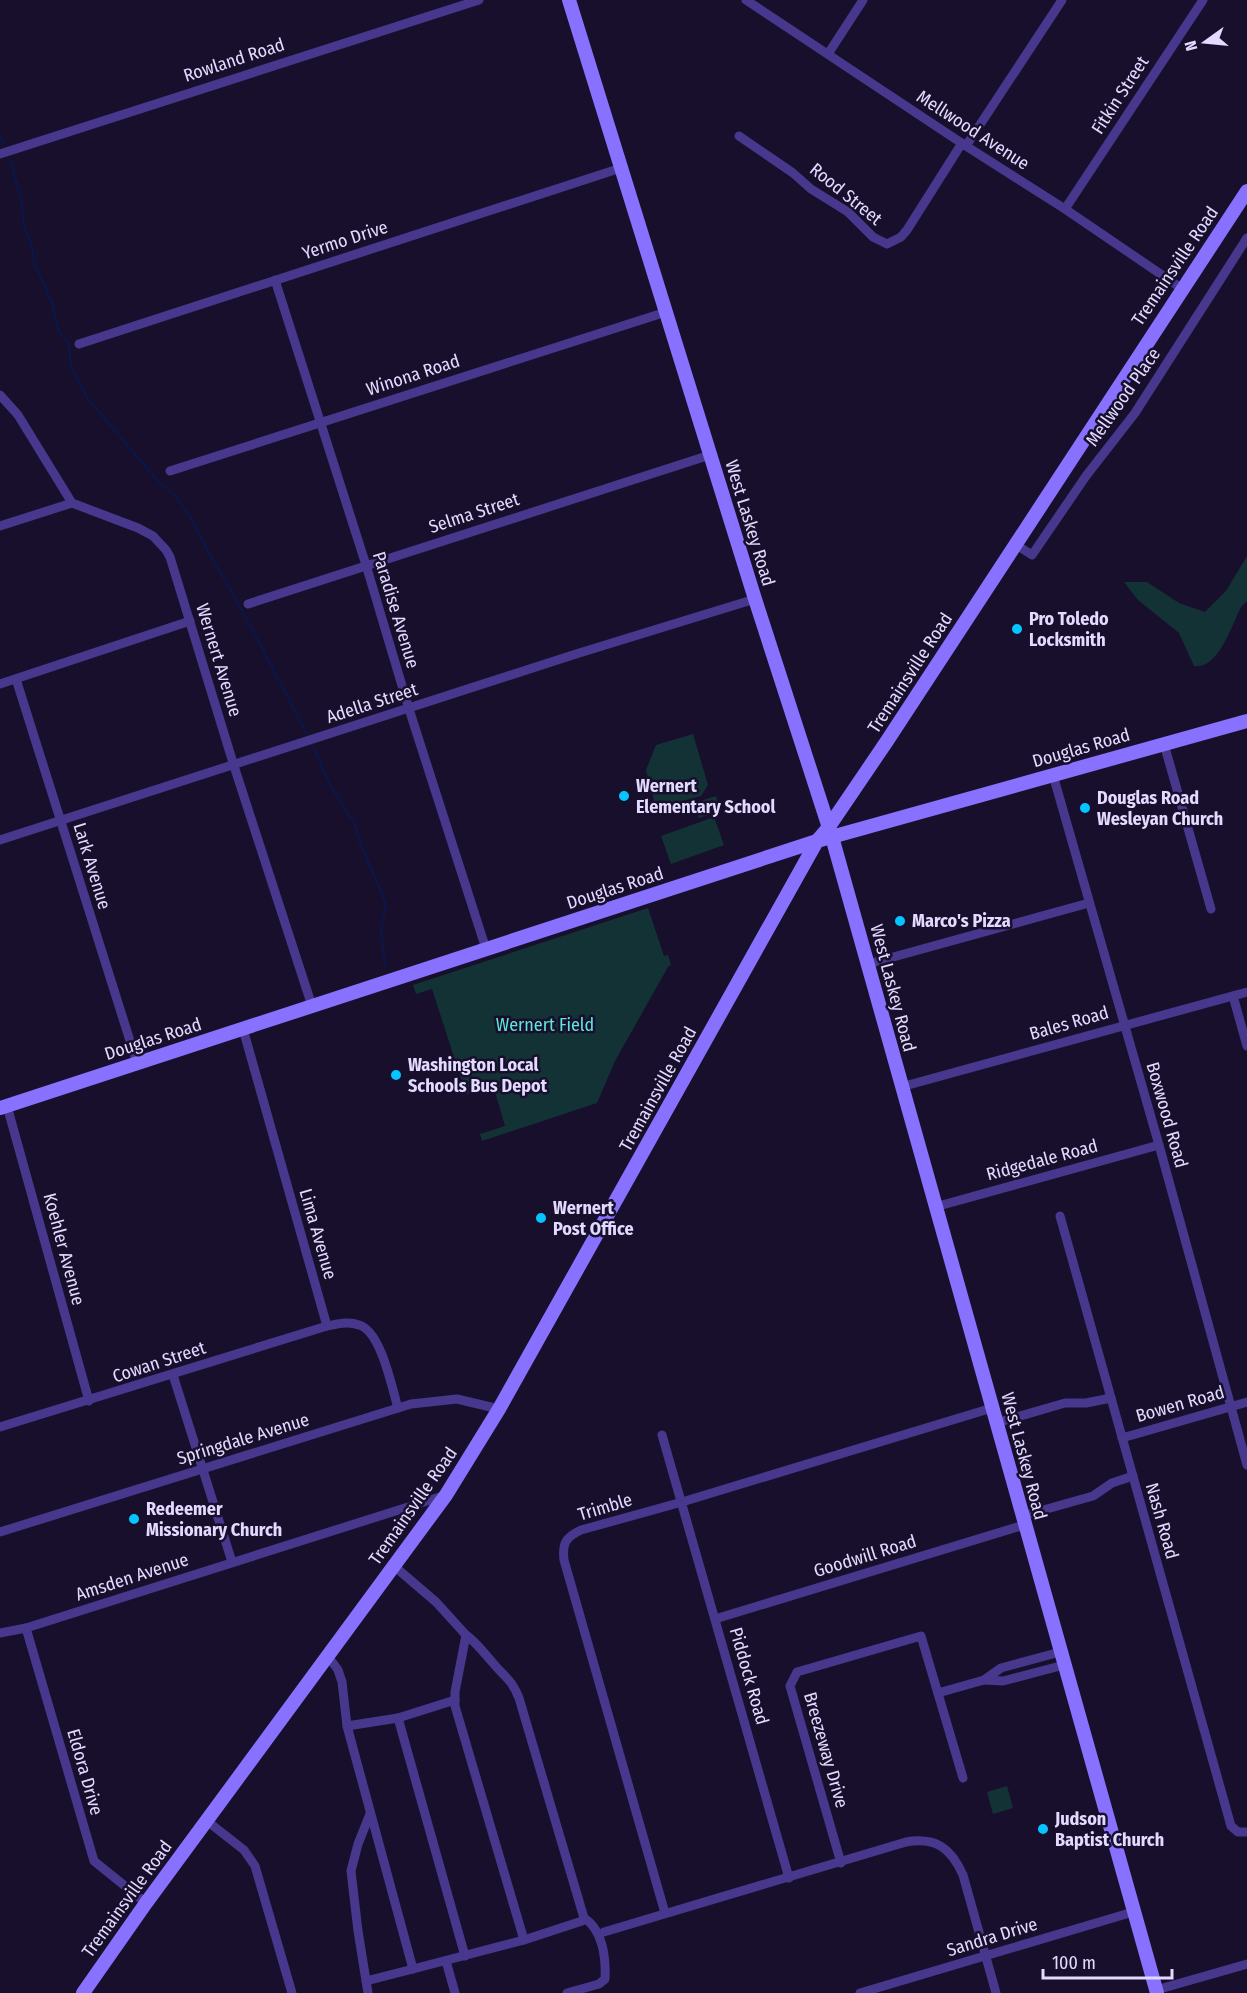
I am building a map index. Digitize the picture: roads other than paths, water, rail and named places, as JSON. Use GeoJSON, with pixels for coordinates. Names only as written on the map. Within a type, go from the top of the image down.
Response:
{"type":"FeatureCollection","features":[{"type":"Feature","properties":{"kind":"street","name":"Rowland Road"},"geometry":{"type":"LineString","coordinates":[[0,154],[479,0]]}},
{"type":"Feature","properties":{"kind":"street","name":"West Laskey Road"},"geometry":{"type":"LineString","coordinates":[[569,0],[830,833],[1156,1992]]}},
{"type":"Feature","properties":{"kind":"street","name":"Mellwood Avenue"},"geometry":{"type":"LineString","coordinates":[[746,0],[964,145],[1065,208],[1182,288]]}},
{"type":"Feature","properties":{"kind":"street"},"geometry":{"type":"LineString","coordinates":[[828,54],[863,0]]}},
{"type":"Feature","properties":{"kind":"street","name":"Rood Street"},"geometry":{"type":"LineString","coordinates":[[739,136],[793,173],[811,189],[848,212],[873,237],[887,244],[894,242],[907,230],[1062,0]]}},
{"type":"Feature","properties":{"kind":"street","name":"Fitkin Street"},"geometry":{"type":"LineString","coordinates":[[1065,208],[1203,0]]}},
{"type":"Feature","properties":{"kind":"street","name":"Yermo Drive"},"geometry":{"type":"LineString","coordinates":[[78,344],[621,168]]}},
{"type":"Feature","properties":{"kind":"street","name":"Tremainsville Road"},"geometry":{"type":"LineString","coordinates":[[82,1993],[446,1495],[498,1409],[817,841],[830,833],[1015,544],[1247,191]]}},
{"type":"Feature","properties":{"kind":"street","name":"Mellwood Place"},"geometry":{"type":"LineString","coordinates":[[1015,544],[1032,555],[1086,476],[1135,413],[1247,238]]}},
{"type":"Feature","properties":{"kind":"street","name":"Paradise Avenue"},"geometry":{"type":"LineString","coordinates":[[275,280],[486,949]]}},
{"type":"Feature","properties":{"kind":"street","name":"Winona Road"},"geometry":{"type":"LineString","coordinates":[[170,471],[666,312]]}},
{"type":"Feature","properties":{"kind":"street"},"geometry":{"type":"LineString","coordinates":[[0,394],[18,415],[72,503],[0,526]]}},
{"type":"Feature","properties":{"kind":"street","name":"Selma Street"},"geometry":{"type":"LineString","coordinates":[[248,604],[710,454]]}},
{"type":"Feature","properties":{"kind":"street","name":"Wernert Avenue"},"geometry":{"type":"LineString","coordinates":[[72,503],[153,536],[171,558],[234,766],[312,1006]]}},
{"type":"Feature","properties":{"kind":"street","name":"Adella Street"},"geometry":{"type":"LineString","coordinates":[[0,840],[576,654],[755,599]]}},
{"type":"Feature","properties":{"kind":"street"},"geometry":{"type":"LineString","coordinates":[[0,684],[190,621]]}},
{"type":"Feature","properties":{"kind":"street","name":"Lark Avenue"},"geometry":{"type":"LineString","coordinates":[[16,679],[136,1063]]}},
{"type":"Feature","properties":{"kind":"street","name":"Douglas Road"},"geometry":{"type":"LineString","coordinates":[[830,833],[1053,775],[1247,721]]}},
{"type":"Feature","properties":{"kind":"street"},"geometry":{"type":"LineString","coordinates":[[1164,744],[1211,909]]}},
{"type":"Feature","properties":{"kind":"street","name":"Boxwood Road"},"geometry":{"type":"LineString","coordinates":[[1053,775],[1159,1145],[1247,1465]]}},
{"type":"Feature","properties":{"kind":"street","name":"Douglas Road"},"geometry":{"type":"LineString","coordinates":[[3,1107],[817,841]]}},
{"type":"Feature","properties":{"kind":"street"},"geometry":{"type":"LineString","coordinates":[[868,964],[1089,903]]}},
{"type":"Feature","properties":{"kind":"street","name":"Bales Road"},"geometry":{"type":"LineString","coordinates":[[901,1087],[1247,992]]}},
{"type":"Feature","properties":{"kind":"street"},"geometry":{"type":"LineString","coordinates":[[1233,996],[1247,1046]]}},
{"type":"Feature","properties":{"kind":"street","name":"Lima Avenue"},"geometry":{"type":"LineString","coordinates":[[243,1029],[327,1326]]}},
{"type":"Feature","properties":{"kind":"street","name":"Koehler Avenue"},"geometry":{"type":"LineString","coordinates":[[3,1107],[88,1401]]}},
{"type":"Feature","properties":{"kind":"street","name":"Ridgedale Road"},"geometry":{"type":"LineString","coordinates":[[935,1207],[1159,1145]]}},
{"type":"Feature","properties":{"kind":"street","name":"Nash Road"},"geometry":{"type":"LineString","coordinates":[[1060,1216],[1232,1826],[1243,1832]]}},
{"type":"Feature","properties":{"kind":"street"},"geometry":{"type":"LineString","coordinates":[[327,1326],[344,1323],[361,1325],[371,1332],[378,1345],[398,1408]]}},
{"type":"Feature","properties":{"kind":"street","name":"Cowan Street"},"geometry":{"type":"LineString","coordinates":[[0,1427],[327,1326]]}},
{"type":"Feature","properties":{"kind":"street"},"geometry":{"type":"LineString","coordinates":[[173,1375],[232,1562]]}},
{"type":"Feature","properties":{"kind":"street"},"geometry":{"type":"LineString","coordinates":[[996,1423],[1065,1403],[1086,1403],[1111,1398]]}},
{"type":"Feature","properties":{"kind":"street","name":"Springdale Avenue"},"geometry":{"type":"LineString","coordinates":[[0,1532],[411,1404],[457,1400],[498,1409]]}},
{"type":"Feature","properties":{"kind":"street","name":"Bowen Road"},"geometry":{"type":"LineString","coordinates":[[1122,1438],[1247,1402]]}},
{"type":"Feature","properties":{"kind":"street","name":"Trimble"},"geometry":{"type":"LineString","coordinates":[[665,1914],[567,1572],[563,1549],[567,1540],[581,1530],[682,1502],[992,1408]]}},
{"type":"Feature","properties":{"kind":"street","name":"Piddock Road"},"geometry":{"type":"LineString","coordinates":[[662,1435],[789,1878]]}},
{"type":"Feature","properties":{"kind":"street","name":"Goodwill Road"},"geometry":{"type":"LineString","coordinates":[[715,1619],[1023,1520],[1093,1496],[1112,1483],[1133,1476]]}},
{"type":"Feature","properties":{"kind":"street","name":"Amsden Avenue"},"geometry":{"type":"LineString","coordinates":[[0,1633],[26,1628],[446,1495]]}},
{"type":"Feature","properties":{"kind":"street"},"geometry":{"type":"LineString","coordinates":[[394,1566],[436,1602],[466,1635],[478,1644],[514,1686],[584,1918],[594,1924],[606,1966],[605,1979],[599,1984],[567,1993]]}},
{"type":"Feature","properties":{"kind":"street","name":"Eldora Drive"},"geometry":{"type":"LineString","coordinates":[[26,1628],[94,1861],[146,1903]]}},
{"type":"Feature","properties":{"kind":"street"},"geometry":{"type":"LineString","coordinates":[[466,1635],[455,1700],[484,1808],[524,1940]]}},
{"type":"Feature","properties":{"kind":"street","name":"Breezeway Drive"},"geometry":{"type":"LineString","coordinates":[[841,1863],[790,1686],[797,1672],[921,1636],[963,1778]]}},
{"type":"Feature","properties":{"kind":"street"},"geometry":{"type":"LineString","coordinates":[[328,1656],[338,1670],[342,1682],[347,1726],[413,1968]]}},
{"type":"Feature","properties":{"kind":"street"},"geometry":{"type":"LineString","coordinates":[[984,1680],[1001,1668],[1062,1659]]}},
{"type":"Feature","properties":{"kind":"street"},"geometry":{"type":"LineString","coordinates":[[938,1693],[984,1680],[1003,1681],[1062,1659]]}},
{"type":"Feature","properties":{"kind":"street"},"geometry":{"type":"LineString","coordinates":[[347,1726],[398,1718],[455,1700]]}},
{"type":"Feature","properties":{"kind":"street"},"geometry":{"type":"LineString","coordinates":[[398,1718],[465,1956]]}},
{"type":"Feature","properties":{"kind":"street"},"geometry":{"type":"LineString","coordinates":[[368,1993],[351,1871],[358,1844],[370,1814]]}},
{"type":"Feature","properties":{"kind":"street"},"geometry":{"type":"LineString","coordinates":[[207,1821],[243,1850],[255,1866],[292,1993]]}},
{"type":"Feature","properties":{"kind":"street"},"geometry":{"type":"LineString","coordinates":[[604,1932],[914,1841],[931,1842],[948,1851],[957,1861],[996,1993]]}},
{"type":"Feature","properties":{"kind":"street","name":"Sandra Drive"},"geometry":{"type":"LineString","coordinates":[[860,1993],[1133,1912]]}},
{"type":"Feature","properties":{"kind":"street"},"geometry":{"type":"LineString","coordinates":[[366,1981],[524,1940],[582,1921],[584,1918]]}},
{"type":"Feature","properties":{"kind":"street"},"geometry":{"type":"LineString","coordinates":[[446,1961],[455,1993]]}},
{"type":"Feature","properties":{"kind":"street"},"geometry":{"type":"LineString","coordinates":[[1156,1992],[1247,1964]]}},
{"type":"Feature","properties":{"kind":"waterway"},"geometry":{"type":"LineString","coordinates":[[0,134],[3,144]]}},
{"type":"Feature","properties":{"kind":"waterway"},"geometry":{"type":"LineString","coordinates":[[10,159],[34,262],[53,305],[59,333],[69,343],[71,367],[88,399],[184,508],[249,624],[306,733]]}},
{"type":"Feature","properties":{"kind":"waterway"},"geometry":{"type":"LineString","coordinates":[[313,746],[331,787],[355,824],[359,840],[386,905],[381,929],[385,965]]}},
{"type":"Feature","properties":{"kind":"place","name":"Pro Toledo Locksmith"},"geometry":{"type":"Point","coordinates":[1017,629]}},
{"type":"Feature","properties":{"kind":"place","name":"Wernert Elementary School"},"geometry":{"type":"Point","coordinates":[624,796]}},
{"type":"Feature","properties":{"kind":"place","name":"Douglas Road Wesleyan Church"},"geometry":{"type":"Point","coordinates":[1085,808]}},
{"type":"Feature","properties":{"kind":"place","name":"Marco's Pizza"},"geometry":{"type":"Point","coordinates":[900,921]}},
{"type":"Feature","properties":{"kind":"place","name":"Washington Local Schools Bus Depot"},"geometry":{"type":"Point","coordinates":[396,1075]}},
{"type":"Feature","properties":{"kind":"place","name":"Wernert Post Office"},"geometry":{"type":"Point","coordinates":[541,1218]}},
{"type":"Feature","properties":{"kind":"place","name":"Redeemer Missionary Church"},"geometry":{"type":"Point","coordinates":[134,1519]}},
{"type":"Feature","properties":{"kind":"place","name":"Judson Baptist Church"},"geometry":{"type":"Point","coordinates":[1043,1829]}},
{"type":"Feature","properties":{"kind":"park label","name":"Wernert Field"},"geometry":{"type":"Point","coordinates":[545,1025]}}]}
